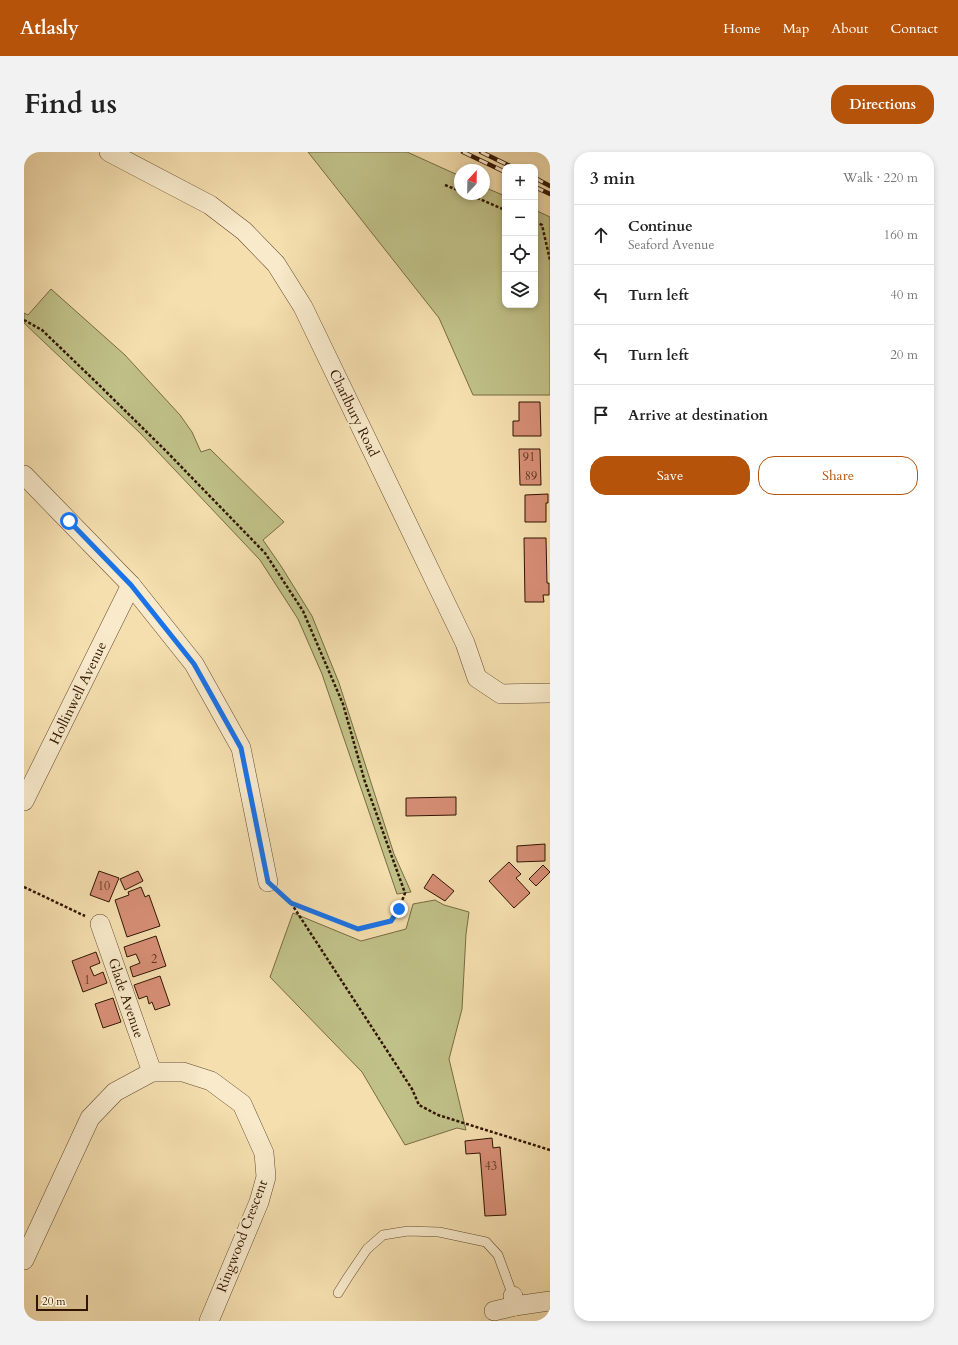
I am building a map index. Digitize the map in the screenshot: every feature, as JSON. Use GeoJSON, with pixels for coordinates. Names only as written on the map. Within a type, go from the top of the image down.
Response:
{"type":"FeatureCollection","features":[{"type":"Feature","properties":{"kind":"street","name":"Charlbury Road"},"geometry":{"type":"LineString","coordinates":[[109,152],[210,205],[244,231],[276,264],[303,307],[465,644],[477,678],[501,694],[550,693]]}},
{"type":"Feature","properties":{"kind":"street"},"geometry":{"type":"LineString","coordinates":[[24,474],[131,585],[194,664],[241,748],[268,882]]}},
{"type":"Feature","properties":{"kind":"street","name":"Hollinwell Avenue"},"geometry":{"type":"LineString","coordinates":[[24,801],[131,585]]}},
{"type":"Feature","properties":{"kind":"street","name":"Glade Avenue"},"geometry":{"type":"LineString","coordinates":[[100,924],[152,1072]]}},
{"type":"Feature","properties":{"kind":"street","name":"Ringwood Crescent"},"geometry":{"type":"LineString","coordinates":[[24,1260],[90,1118],[115,1092],[152,1072],[184,1072],[211,1081],[242,1104],[264,1153],[266,1177],[259,1202],[209,1321]]}},
{"type":"Feature","properties":{"kind":"street"},"geometry":{"type":"LineString","coordinates":[[494,1311],[514,1301],[550,1301]]}},
{"type":"Feature","properties":{"kind":"lane"},"geometry":{"type":"LineString","coordinates":[[338,1293],[367,1249],[383,1235],[408,1231],[439,1232],[486,1242],[498,1255],[514,1301]]}},
{"type":"Feature","properties":{"kind":"path"},"geometry":{"type":"LineString","coordinates":[[445,184],[454,188]]}},
{"type":"Feature","properties":{"kind":"path"},"geometry":{"type":"LineString","coordinates":[[482,200],[502,209]]}},
{"type":"Feature","properties":{"kind":"path"},"geometry":{"type":"LineString","coordinates":[[538,223],[542,225],[550,260]]}},
{"type":"Feature","properties":{"kind":"path"},"geometry":{"type":"LineString","coordinates":[[24,320],[42,330],[97,383],[166,451],[265,553],[303,611],[343,704],[365,782],[405,893],[399,909],[391,921],[358,929],[291,903]]}},
{"type":"Feature","properties":{"kind":"path"},"geometry":{"type":"LineString","coordinates":[[268,882],[291,903],[412,1089],[419,1105],[438,1115],[550,1150]]}},
{"type":"Feature","properties":{"kind":"path"},"geometry":{"type":"LineString","coordinates":[[24,887],[100,924]]}},
{"type":"Feature","properties":{"kind":"green space"},"geometry":{"type":"Polygon","coordinates":[[[308,152],[407,152],[454,173],[454,200],[490,200],[490,190],[502,195],[502,308],[538,308],[538,211],[550,217],[550,395],[473,395],[439,318],[308,152]]]}},
{"type":"Feature","properties":{"kind":"green space"},"geometry":{"type":"Polygon","coordinates":[[[51,289],[125,355],[180,415],[192,432],[201,452],[210,449],[284,522],[263,540],[312,616],[339,683],[394,854],[411,892],[397,894],[322,674],[298,619],[260,560],[140,433],[24,323],[24,313],[28,315],[51,289]]]}},
{"type":"Feature","properties":{"kind":"green space"},"geometry":{"type":"Polygon","coordinates":[[[435,900],[444,905],[469,912],[466,934],[462,1009],[449,1059],[466,1130],[457,1128],[405,1145],[362,1072],[270,977],[293,913],[361,941],[406,929],[413,904],[435,900]]]}},
{"type":"Feature","properties":{"kind":"building"},"geometry":{"type":"Polygon","coordinates":[[[519,402],[540,402],[541,436],[513,436],[513,421],[519,421],[519,402]]]}},
{"type":"Feature","properties":{"kind":"building"},"geometry":{"type":"Polygon","coordinates":[[[519,449],[540,449],[541,485],[520,485],[519,449]]]}},
{"type":"Feature","properties":{"kind":"building"},"geometry":{"type":"Polygon","coordinates":[[[548,494],[548,503],[546,503],[546,522],[525,522],[525,495],[548,494]]]}},
{"type":"Feature","properties":{"kind":"building"},"geometry":{"type":"Polygon","coordinates":[[[524,538],[546,538],[547,583],[549,583],[549,595],[543,595],[544,602],[525,602],[524,538]]]}},
{"type":"Feature","properties":{"kind":"building"},"geometry":{"type":"Polygon","coordinates":[[[456,797],[456,815],[406,816],[406,798],[456,797]]]}},
{"type":"Feature","properties":{"kind":"building"},"geometry":{"type":"Polygon","coordinates":[[[545,844],[545,861],[517,862],[517,846],[545,844]]]}},
{"type":"Feature","properties":{"kind":"building"},"geometry":{"type":"Polygon","coordinates":[[[509,862],[521,874],[516,878],[530,893],[514,908],[489,881],[509,862]]]}},
{"type":"Feature","properties":{"kind":"building"},"geometry":{"type":"Polygon","coordinates":[[[543,865],[550,872],[536,886],[529,879],[543,865]]]}},
{"type":"Feature","properties":{"kind":"building"},"geometry":{"type":"Polygon","coordinates":[[[99,871],[119,878],[109,902],[90,895],[99,871]]]}},
{"type":"Feature","properties":{"kind":"building"},"geometry":{"type":"Polygon","coordinates":[[[138,871],[143,881],[125,890],[120,879],[138,871]]]}},
{"type":"Feature","properties":{"kind":"building"},"geometry":{"type":"Polygon","coordinates":[[[433,874],[454,891],[445,901],[424,888],[433,874]]]}},
{"type":"Feature","properties":{"kind":"building"},"geometry":{"type":"Polygon","coordinates":[[[141,887],[145,897],[149,895],[160,926],[127,937],[115,900],[129,895],[128,892],[141,887]]]}},
{"type":"Feature","properties":{"kind":"building"},"geometry":{"type":"Polygon","coordinates":[[[156,936],[166,966],[133,977],[130,967],[140,963],[136,954],[127,957],[124,947],[156,936]]]}},
{"type":"Feature","properties":{"kind":"building"},"geometry":{"type":"Polygon","coordinates":[[[96,952],[100,963],[90,967],[94,976],[103,972],[107,983],[83,992],[72,961],[96,952]]]}},
{"type":"Feature","properties":{"kind":"building"},"geometry":{"type":"Polygon","coordinates":[[[160,976],[170,1005],[155,1010],[152,1002],[149,1004],[147,996],[139,999],[134,985],[160,976]]]}},
{"type":"Feature","properties":{"kind":"building"},"geometry":{"type":"Polygon","coordinates":[[[113,998],[121,1022],[103,1028],[95,1004],[113,998]]]}},
{"type":"Feature","properties":{"kind":"building"},"geometry":{"type":"Polygon","coordinates":[[[492,1138],[493,1148],[500,1147],[506,1215],[485,1216],[480,1153],[466,1154],[465,1141],[492,1138]]]}},
{"type":"Feature","properties":{"kind":"railway"},"geometry":{"type":"LineString","coordinates":[[463,152],[502,171]]}},
{"type":"Feature","properties":{"kind":"railway"},"geometry":{"type":"LineString","coordinates":[[481,152],[506,164]]}},
{"type":"Feature","properties":{"kind":"railway"},"geometry":{"type":"LineString","coordinates":[[538,180],[550,186]]}},
{"type":"Feature","properties":{"kind":"railway"},"geometry":{"type":"LineString","coordinates":[[538,188],[550,194]]}},
{"type":"Feature","properties":{"kind":"route"},"geometry":{"type":"LineString","coordinates":[[69,521],[131,585],[194,664],[241,748],[268,882],[291,903],[358,929],[391,921],[399,909]]}}]}
